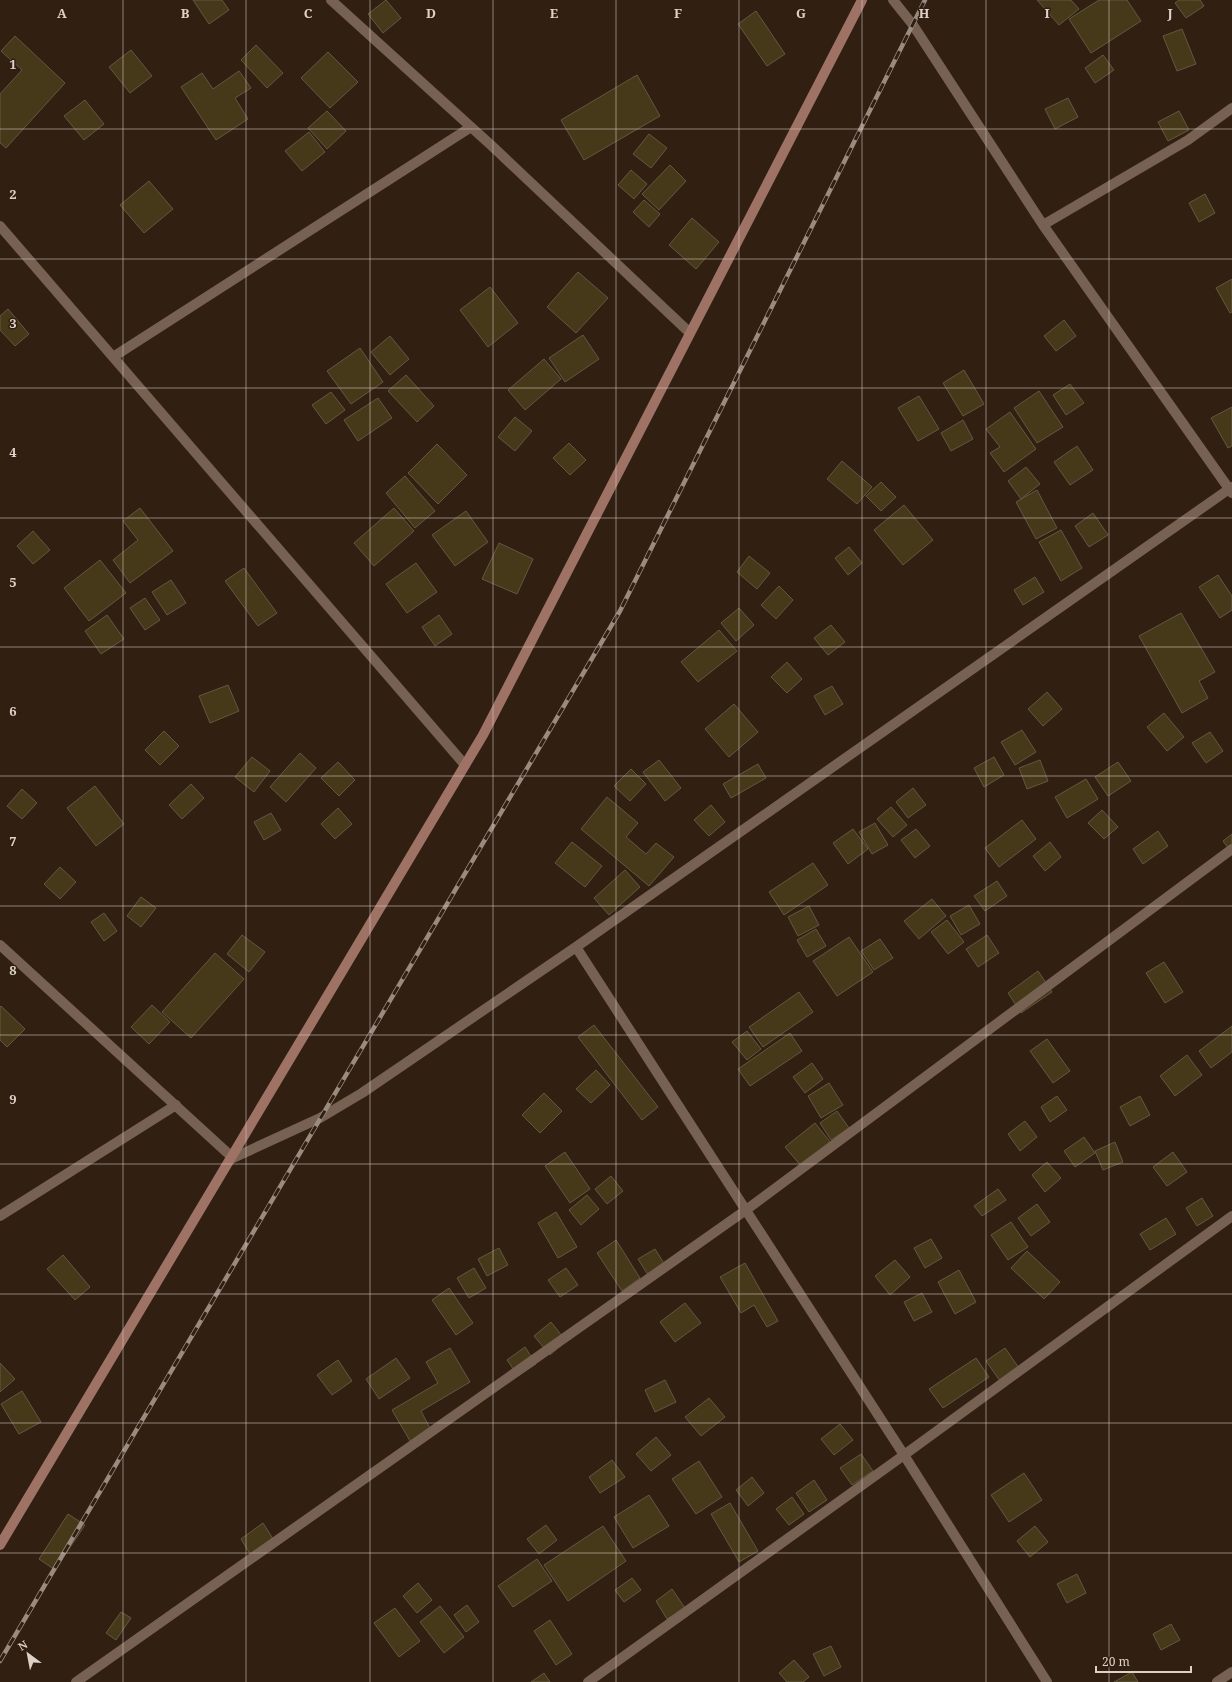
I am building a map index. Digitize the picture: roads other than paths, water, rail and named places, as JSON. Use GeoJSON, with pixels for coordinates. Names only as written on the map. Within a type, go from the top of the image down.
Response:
{"type":"FeatureCollection","features":[{"type":"Feature","properties":{"kind":"street"},"geometry":{"type":"LineString","coordinates":[[331,0],[471,128],[690,333]]}},
{"type":"Feature","properties":{"kind":"street"},"geometry":{"type":"LineString","coordinates":[[0,1545],[483,735],[862,0]]}},
{"type":"Feature","properties":{"kind":"street"},"geometry":{"type":"LineString","coordinates":[[232,1158],[320,1118],[344,1104],[576,947],[1231,490],[1043,226],[914,25],[893,0]]}},
{"type":"Feature","properties":{"kind":"street"},"geometry":{"type":"LineString","coordinates":[[1043,226],[1188,140],[1232,108]]}},
{"type":"Feature","properties":{"kind":"street"},"geometry":{"type":"LineString","coordinates":[[113,357],[471,128]]}},
{"type":"Feature","properties":{"kind":"street"},"geometry":{"type":"LineString","coordinates":[[0,226],[465,765]]}},
{"type":"Feature","properties":{"kind":"street"},"geometry":{"type":"LineString","coordinates":[[76,1682],[746,1210],[1232,849]]}},
{"type":"Feature","properties":{"kind":"street"},"geometry":{"type":"LineString","coordinates":[[0,945],[232,1158]]}},
{"type":"Feature","properties":{"kind":"street"},"geometry":{"type":"LineString","coordinates":[[576,947],[904,1455],[1047,1682]]}},
{"type":"Feature","properties":{"kind":"street"},"geometry":{"type":"LineString","coordinates":[[0,1216],[176,1105]]}},
{"type":"Feature","properties":{"kind":"street"},"geometry":{"type":"LineString","coordinates":[[588,1682],[904,1455],[1232,1216]]}},
{"type":"Feature","properties":{"kind":"street"},"geometry":{"type":"LineString","coordinates":[[1217,1682],[1232,1672]]}},
{"type":"Feature","properties":{"kind":"railway"},"geometry":{"type":"LineString","coordinates":[[0,1661],[620,611],[925,0]]}}]}
